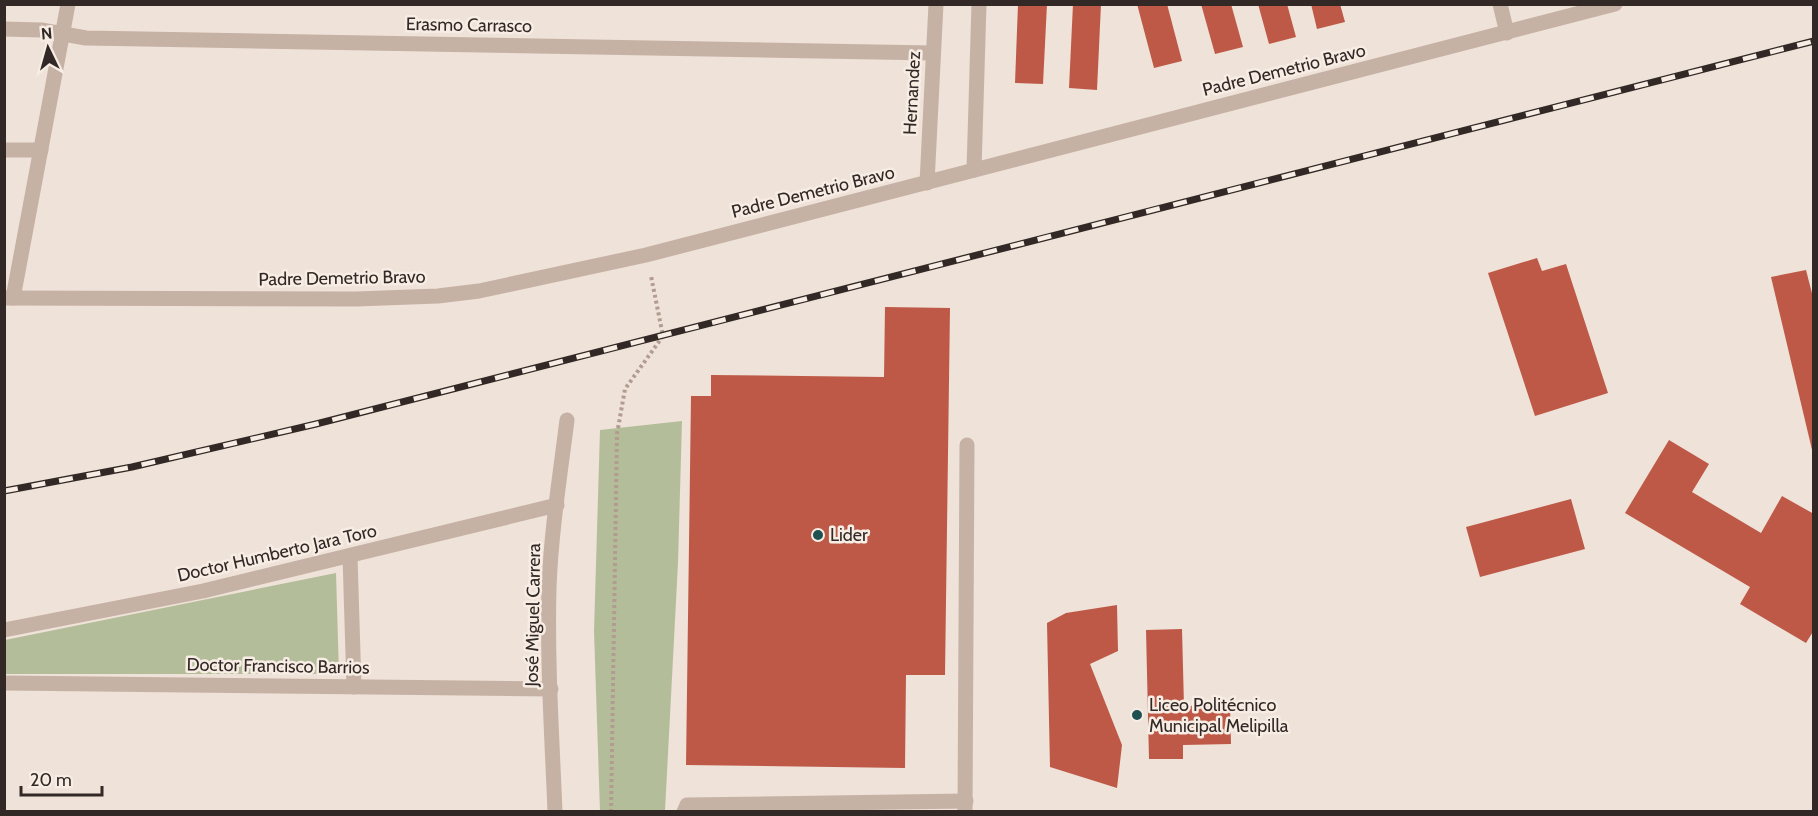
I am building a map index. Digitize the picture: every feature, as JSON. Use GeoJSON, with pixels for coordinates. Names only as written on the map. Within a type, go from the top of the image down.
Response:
{"type":"FeatureCollection","features":[{"type":"Feature","properties":{"kind":"street"},"geometry":{"type":"LineString","coordinates":[[9,298],[41,150],[68,4]]}},
{"type":"Feature","properties":{"kind":"street","name":"Hernandez"},"geometry":{"type":"LineString","coordinates":[[927,183],[936,4]]}},
{"type":"Feature","properties":{"kind":"street"},"geometry":{"type":"LineString","coordinates":[[974,170],[979,4]]}},
{"type":"Feature","properties":{"kind":"street"},"geometry":{"type":"LineString","coordinates":[[1500,4],[1507,33]]}},
{"type":"Feature","properties":{"kind":"street","name":"Padre Demetrio Bravo"},"geometry":{"type":"LineString","coordinates":[[9,298],[356,299],[428,297],[479,291],[646,255],[1615,4]]}},
{"type":"Feature","properties":{"kind":"street","name":"Erasmo Carrasco"},"geometry":{"type":"LineString","coordinates":[[4,30],[41,30],[98,38],[933,53]]}},
{"type":"Feature","properties":{"kind":"street"},"geometry":{"type":"LineString","coordinates":[[4,150],[41,150]]}},
{"type":"Feature","properties":{"kind":"street","name":"José Miguel Carrera"},"geometry":{"type":"LineString","coordinates":[[555,812],[549,587],[556,505],[567,420]]}},
{"type":"Feature","properties":{"kind":"street"},"geometry":{"type":"LineString","coordinates":[[684,812],[687,805],[966,806],[967,445]]}},
{"type":"Feature","properties":{"kind":"street","name":"Doctor Humberto Jara Toro"},"geometry":{"type":"LineString","coordinates":[[4,630],[203,591],[556,505]]}},
{"type":"Feature","properties":{"kind":"street"},"geometry":{"type":"LineString","coordinates":[[350,556],[354,687]]}},
{"type":"Feature","properties":{"kind":"street","name":"Doctor Francisco Barrios"},"geometry":{"type":"LineString","coordinates":[[4,683],[551,688]]}},
{"type":"Feature","properties":{"kind":"path"},"geometry":{"type":"LineString","coordinates":[[611,812],[617,434],[626,388],[663,336],[646,255]]}},
{"type":"Feature","properties":{"kind":"green space"},"geometry":{"type":"Polygon","coordinates":[[[682,421],[678,563],[665,811],[600,811],[594,631],[600,430],[682,421]]]}},
{"type":"Feature","properties":{"kind":"green space"},"geometry":{"type":"Polygon","coordinates":[[[336,573],[339,674],[5,674],[5,640],[336,573]]]}},
{"type":"Feature","properties":{"kind":"building"},"geometry":{"type":"Polygon","coordinates":[[[1018,4],[1047,4],[1043,84],[1015,83],[1018,4]]]}},
{"type":"Feature","properties":{"kind":"building"},"geometry":{"type":"Polygon","coordinates":[[[1073,4],[1101,4],[1097,90],[1069,88],[1073,4]]]}},
{"type":"Feature","properties":{"kind":"building"},"geometry":{"type":"Polygon","coordinates":[[[1137,4],[1167,4],[1182,61],[1154,68],[1137,4]]]}},
{"type":"Feature","properties":{"kind":"building"},"geometry":{"type":"Polygon","coordinates":[[[1201,4],[1231,4],[1243,47],[1215,54],[1201,4]]]}},
{"type":"Feature","properties":{"kind":"building"},"geometry":{"type":"Polygon","coordinates":[[[1258,4],[1287,4],[1296,37],[1269,44],[1258,4]]]}},
{"type":"Feature","properties":{"kind":"building"},"geometry":{"type":"Polygon","coordinates":[[[1311,4],[1340,4],[1345,22],[1317,29],[1311,4]]]}},
{"type":"Feature","properties":{"kind":"building"},"geometry":{"type":"Polygon","coordinates":[[[1537,258],[1542,271],[1566,264],[1608,393],[1535,416],[1488,273],[1537,258]]]}},
{"type":"Feature","properties":{"kind":"building"},"geometry":{"type":"Polygon","coordinates":[[[1806,270],[1814,301],[1813,454],[1771,277],[1806,270]]]}},
{"type":"Feature","properties":{"kind":"building","name":"Lider"},"geometry":{"type":"Polygon","coordinates":[[[885,307],[950,308],[945,675],[906,675],[905,768],[686,765],[691,396],[711,396],[711,375],[884,377],[885,307]]]}},
{"type":"Feature","properties":{"kind":"building"},"geometry":{"type":"Polygon","coordinates":[[[1669,440],[1709,464],[1692,492],[1761,533],[1782,496],[1814,514],[1814,630],[1806,643],[1740,604],[1750,587],[1625,513],[1669,440]]]}},
{"type":"Feature","properties":{"kind":"building"},"geometry":{"type":"Polygon","coordinates":[[[1571,499],[1585,549],[1480,577],[1466,527],[1571,499]]]}},
{"type":"Feature","properties":{"kind":"building"},"geometry":{"type":"Polygon","coordinates":[[[1117,605],[1118,651],[1090,664],[1122,745],[1117,788],[1050,767],[1047,623],[1066,613],[1117,605]]]}},
{"type":"Feature","properties":{"kind":"building"},"geometry":{"type":"Polygon","coordinates":[[[1182,629],[1184,706],[1230,705],[1231,744],[1183,745],[1183,759],[1149,759],[1146,630],[1182,629]]]}},
{"type":"Feature","properties":{"kind":"railway"},"geometry":{"type":"LineString","coordinates":[[4,491],[132,467],[316,424],[1814,41]]}},
{"type":"Feature","properties":{"kind":"place","name":"Lider"},"geometry":{"type":"Point","coordinates":[818,535]}},
{"type":"Feature","properties":{"kind":"place","name":"Liceo Politécnico Municipal Melipilla"},"geometry":{"type":"Point","coordinates":[1137,715]}}]}
